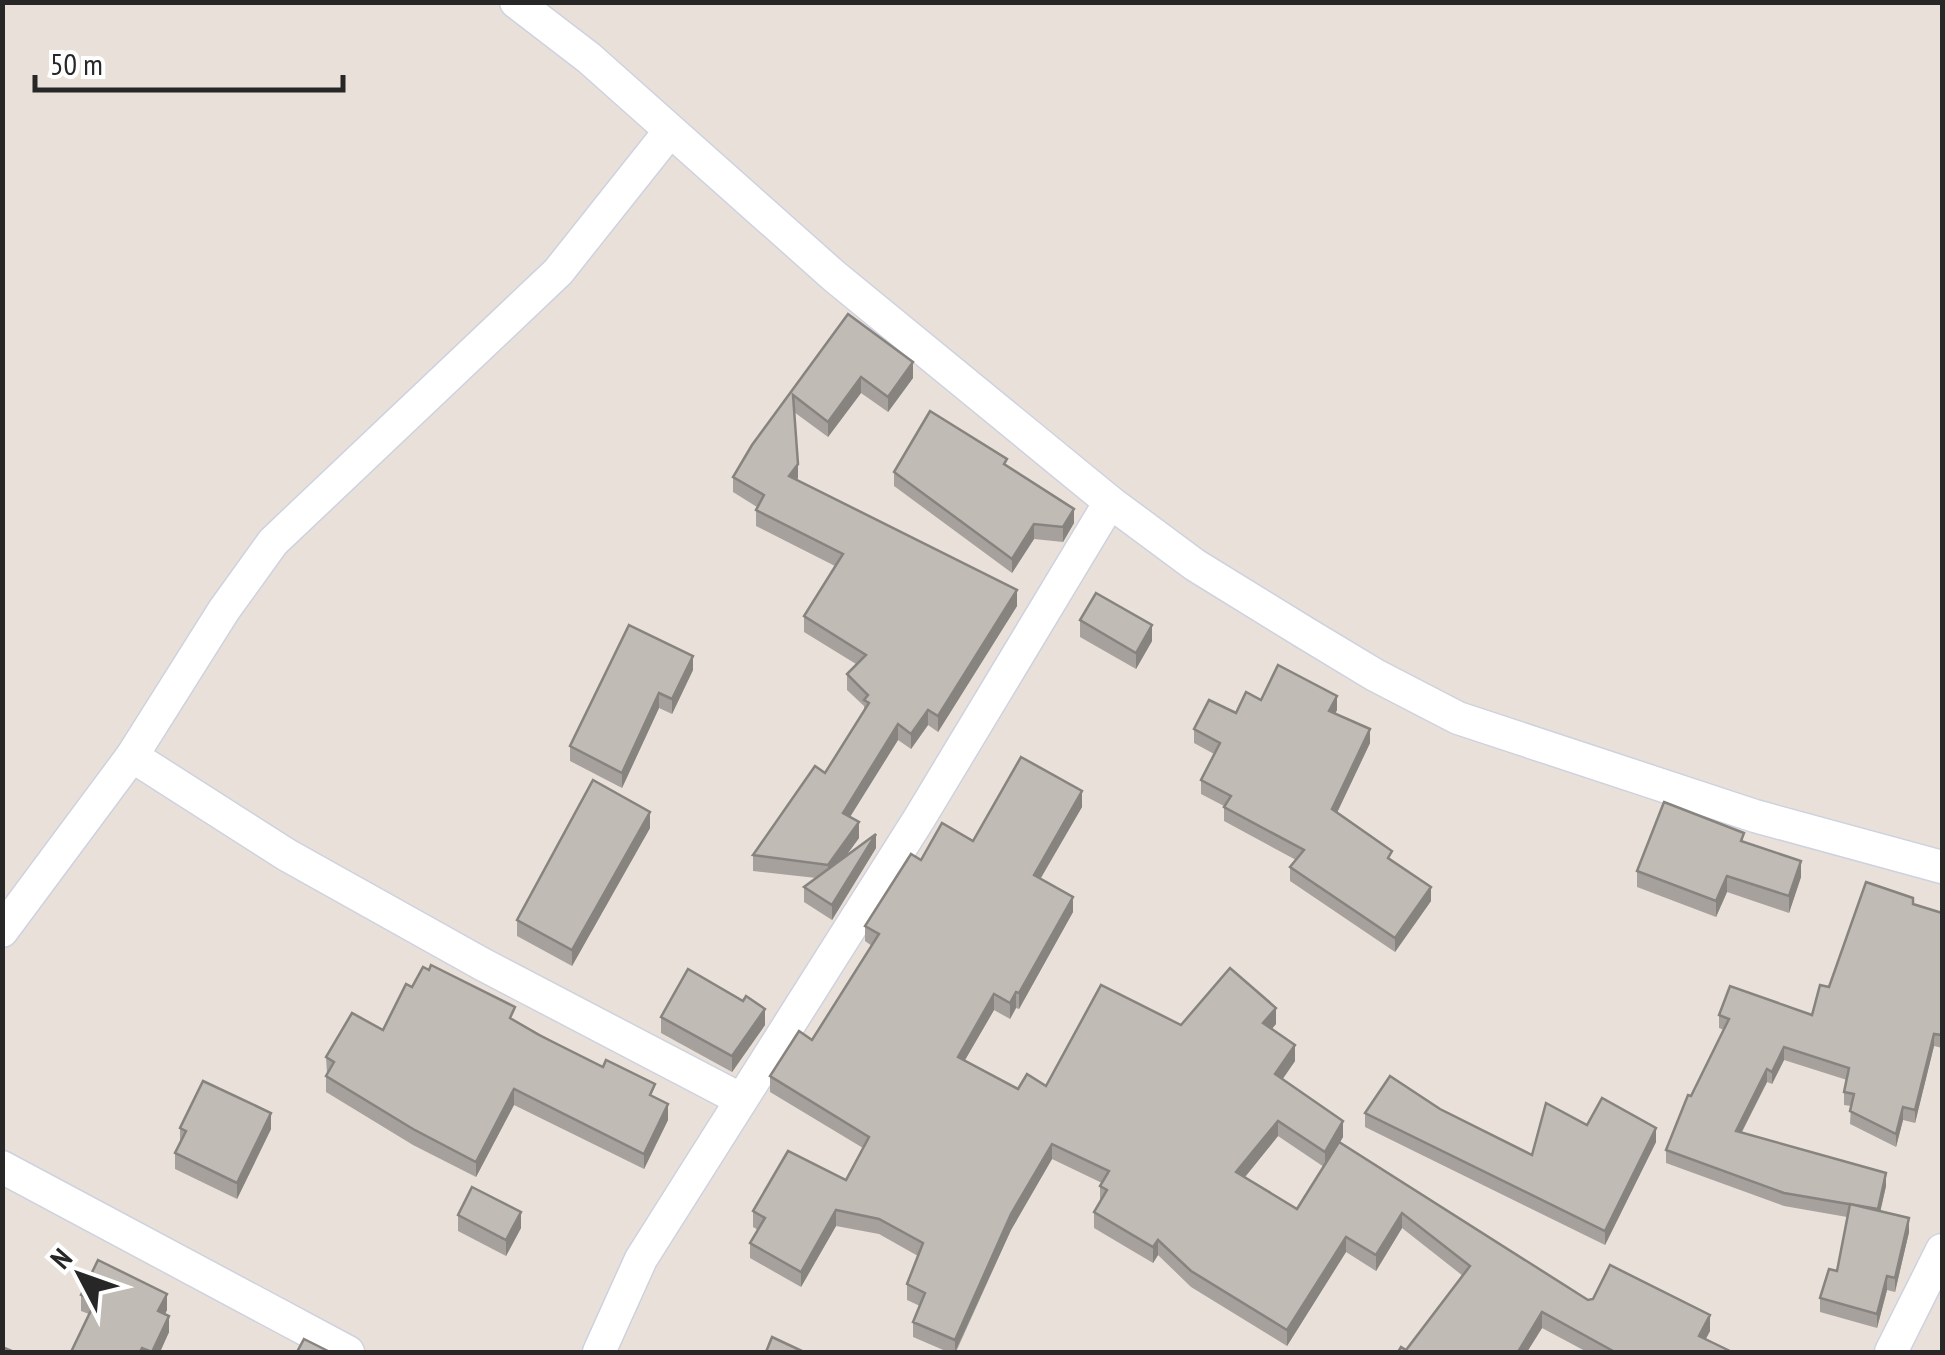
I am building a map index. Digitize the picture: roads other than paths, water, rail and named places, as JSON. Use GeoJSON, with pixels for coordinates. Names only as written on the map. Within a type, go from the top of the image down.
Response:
{"type":"FeatureCollection","features":[{"type":"Feature","properties":{"kind":"street"},"geometry":{"type":"LineString","coordinates":[[516,2],[589,58],[834,276],[1110,502],[1195,565],[1375,676],[1458,718],[1755,816],[1942,868]]}},
{"type":"Feature","properties":{"kind":"street"},"geometry":{"type":"LineString","coordinates":[[2,932],[132,756],[224,610],[273,542],[558,272],[670,131]]}},
{"type":"Feature","properties":{"kind":"street"},"geometry":{"type":"LineString","coordinates":[[598,1352],[641,1259],[919,819],[1110,502]]}},
{"type":"Feature","properties":{"kind":"street"},"geometry":{"type":"LineString","coordinates":[[132,756],[303,864],[740,1100]]}},
{"type":"Feature","properties":{"kind":"street"},"geometry":{"type":"LineString","coordinates":[[2,1166],[348,1352]]}},
{"type":"Feature","properties":{"kind":"street"},"geometry":{"type":"LineString","coordinates":[[1890,1352],[1942,1250]]}}]}
